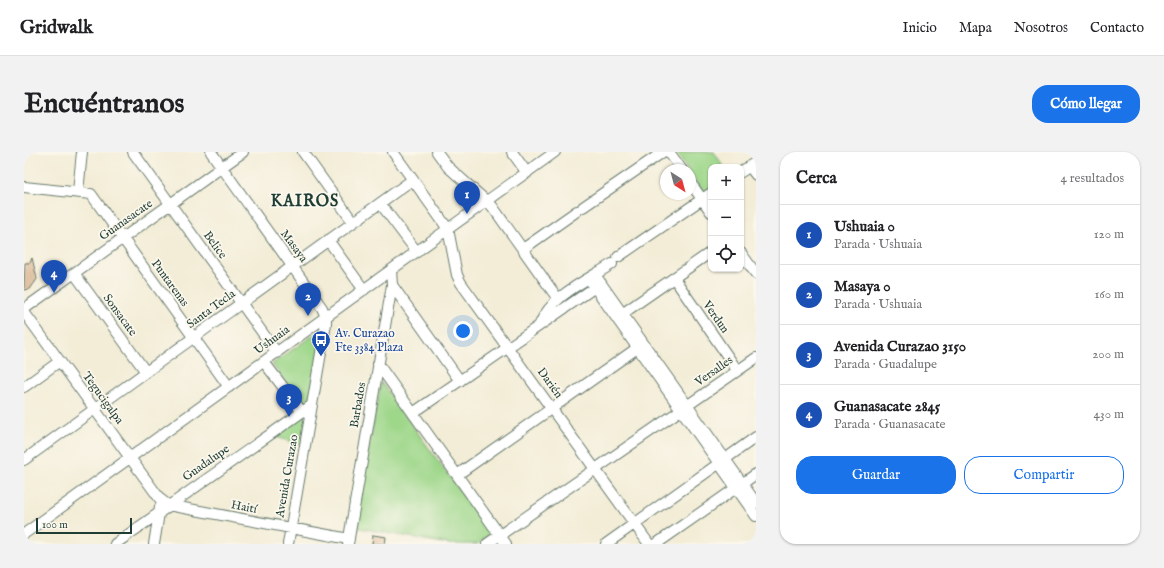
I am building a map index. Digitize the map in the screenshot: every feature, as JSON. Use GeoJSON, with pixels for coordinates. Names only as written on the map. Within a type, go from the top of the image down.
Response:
{"type":"FeatureCollection","features":[{"type":"Feature","properties":{"kind":"street"},"geometry":{"type":"LineString","coordinates":[[24,187],[78,192],[82,152]]}},
{"type":"Feature","properties":{"kind":"street","name":"Belice"},"geometry":{"type":"LineString","coordinates":[[133,152],[276,352]]}},
{"type":"Feature","properties":{"kind":"street","name":"Masaya"},"geometry":{"type":"LineString","coordinates":[[211,152],[293,266],[322,308],[326,317]]}},
{"type":"Feature","properties":{"kind":"street","name":"Guanasacate"},"geometry":{"type":"LineString","coordinates":[[24,309],[243,152]]}},
{"type":"Feature","properties":{"kind":"street"},"geometry":{"type":"LineString","coordinates":[[304,152],[353,222]]}},
{"type":"Feature","properties":{"kind":"street"},"geometry":{"type":"LineString","coordinates":[[393,152],[448,229]]}},
{"type":"Feature","properties":{"kind":"street"},"geometry":{"type":"LineString","coordinates":[[437,152],[448,167],[488,201],[558,299]]}},
{"type":"Feature","properties":{"kind":"street"},"geometry":{"type":"LineString","coordinates":[[512,152],[527,173]]}},
{"type":"Feature","properties":{"kind":"street","name":"Ushuaia"},"geometry":{"type":"LineString","coordinates":[[24,534],[556,152]]}},
{"type":"Feature","properties":{"kind":"street"},"geometry":{"type":"LineString","coordinates":[[523,249],[663,152]]}},
{"type":"Feature","properties":{"kind":"street"},"geometry":{"type":"LineString","coordinates":[[669,152],[678,164]]}},
{"type":"Feature","properties":{"kind":"street"},"geometry":{"type":"LineString","coordinates":[[749,167],[756,175]]}},
{"type":"Feature","properties":{"kind":"street","name":"Santa Tecla"},"geometry":{"type":"LineString","coordinates":[[24,460],[412,180]]}},
{"type":"Feature","properties":{"kind":"street"},"geometry":{"type":"LineString","coordinates":[[696,191],[708,208]]}},
{"type":"Feature","properties":{"kind":"street","name":"Puntarenas"},"geometry":{"type":"LineString","coordinates":[[78,192],[91,194],[229,387]]}},
{"type":"Feature","properties":{"kind":"street"},"geometry":{"type":"LineString","coordinates":[[413,413],[539,326],[595,281],[615,260],[708,195]]}},
{"type":"Feature","properties":{"kind":"street"},"geometry":{"type":"LineString","coordinates":[[380,203],[417,252]]}},
{"type":"Feature","properties":{"kind":"street","name":"Darién"},"geometry":{"type":"LineString","coordinates":[[448,229],[458,279],[552,407],[649,544]]}},
{"type":"Feature","properties":{"kind":"street"},"geometry":{"type":"LineString","coordinates":[[328,240],[364,290]]}},
{"type":"Feature","properties":{"kind":"street"},"geometry":{"type":"LineString","coordinates":[[622,314],[708,254]]}},
{"type":"Feature","properties":{"kind":"street"},"geometry":{"type":"LineString","coordinates":[[744,257],[756,274]]}},
{"type":"Feature","properties":{"kind":"street","name":"Barbados"},"geometry":{"type":"LineString","coordinates":[[348,542],[392,284],[391,270]]}},
{"type":"Feature","properties":{"kind":"street","name":"Sonsacate"},"geometry":{"type":"LineString","coordinates":[[74,273],[146,372]]}},
{"type":"Feature","properties":{"kind":"street","name":"Verdun"},"geometry":{"type":"LineString","coordinates":[[674,278],[737,370]]}},
{"type":"Feature","properties":{"kind":"street"},"geometry":{"type":"LineString","coordinates":[[539,326],[550,307],[558,299],[595,281]]}},
{"type":"Feature","properties":{"kind":"street"},"geometry":{"type":"LineString","coordinates":[[595,281],[622,314],[640,346]]}},
{"type":"Feature","properties":{"kind":"street"},"geometry":{"type":"LineString","coordinates":[[595,281],[721,462],[756,503]]}},
{"type":"Feature","properties":{"kind":"street"},"geometry":{"type":"LineString","coordinates":[[392,284],[460,381]]}},
{"type":"Feature","properties":{"kind":"street","name":"Tegucigalpa"},"geometry":{"type":"LineString","coordinates":[[24,312],[131,458],[163,505]]}},
{"type":"Feature","properties":{"kind":"street","name":"Avenida Curazao"},"geometry":{"type":"LineString","coordinates":[[288,544],[326,317]]}},
{"type":"Feature","properties":{"kind":"street"},"geometry":{"type":"LineString","coordinates":[[458,475],[640,346]]}},
{"type":"Feature","properties":{"kind":"street","name":"Versalles"},"geometry":{"type":"LineString","coordinates":[[487,544],[503,540],[595,469],[756,358]]}},
{"type":"Feature","properties":{"kind":"street"},"geometry":{"type":"LineString","coordinates":[[24,387],[60,361]]}},
{"type":"Feature","properties":{"kind":"street"},"geometry":{"type":"LineString","coordinates":[[264,362],[302,412]]}},
{"type":"Feature","properties":{"kind":"street"},"geometry":{"type":"LineString","coordinates":[[378,364],[503,540]]}},
{"type":"Feature","properties":{"kind":"street","name":"Guadalupe"},"geometry":{"type":"LineString","coordinates":[[115,544],[163,505],[312,405]]}},
{"type":"Feature","properties":{"kind":"street"},"geometry":{"type":"LineString","coordinates":[[606,544],[756,437]]}},
{"type":"Feature","properties":{"kind":"street"},"geometry":{"type":"LineString","coordinates":[[656,544],[756,474]]}},
{"type":"Feature","properties":{"kind":"street"},"geometry":{"type":"LineString","coordinates":[[740,486],[756,516]]}},
{"type":"Feature","properties":{"kind":"street"},"geometry":{"type":"LineString","coordinates":[[154,544],[163,505]]}},
{"type":"Feature","properties":{"kind":"street","name":"Haití"},"geometry":{"type":"LineString","coordinates":[[163,505],[348,542]]}},
{"type":"Feature","properties":{"kind":"green space"},"geometry":{"type":"Polygon","coordinates":[[[676,152],[714,152],[722,164],[708,164],[708,190],[704,193],[696,181],[696,164],[684,164],[676,152]]]}},
{"type":"Feature","properties":{"kind":"green space"},"geometry":{"type":"Polygon","coordinates":[[[325,327],[309,403],[304,407],[272,364],[325,327]]]}},
{"type":"Feature","properties":{"kind":"green space"},"geometry":{"type":"Polygon","coordinates":[[[381,382],[491,534],[477,544],[449,544],[354,527],[381,382]]]}},
{"type":"Feature","properties":{"kind":"green space"},"geometry":{"type":"Polygon","coordinates":[[[308,410],[302,445],[273,436],[308,410]]]}},
{"type":"Feature","properties":{"kind":"building"},"geometry":{"type":"Polygon","coordinates":[[[32,258],[37,279],[30,289],[24,290],[25,263],[30,263],[32,258]]]}},
{"type":"Feature","properties":{"kind":"building"},"geometry":{"type":"Polygon","coordinates":[[[373,535],[386,537],[385,544],[372,544],[373,535]]]}},
{"type":"Feature","properties":{"kind":"place","name":"Ushuaia 0"},"geometry":{"type":"Point","coordinates":[467,214]}},
{"type":"Feature","properties":{"kind":"place","name":"Guanasacate 2845"},"geometry":{"type":"Point","coordinates":[54,293]}},
{"type":"Feature","properties":{"kind":"place","name":"Masaya 0"},"geometry":{"type":"Point","coordinates":[308,316]}},
{"type":"Feature","properties":{"kind":"place","name":"Av. Curazao Fte 3384 Plaza"},"geometry":{"type":"Point","coordinates":[321,357]}},
{"type":"Feature","properties":{"kind":"place","name":"Avenida Curazao 3150"},"geometry":{"type":"Point","coordinates":[289,417]}},
{"type":"Feature","properties":{"kind":"district","name":"KAIROS"},"geometry":{"type":"Point","coordinates":[305,202]}}]}
